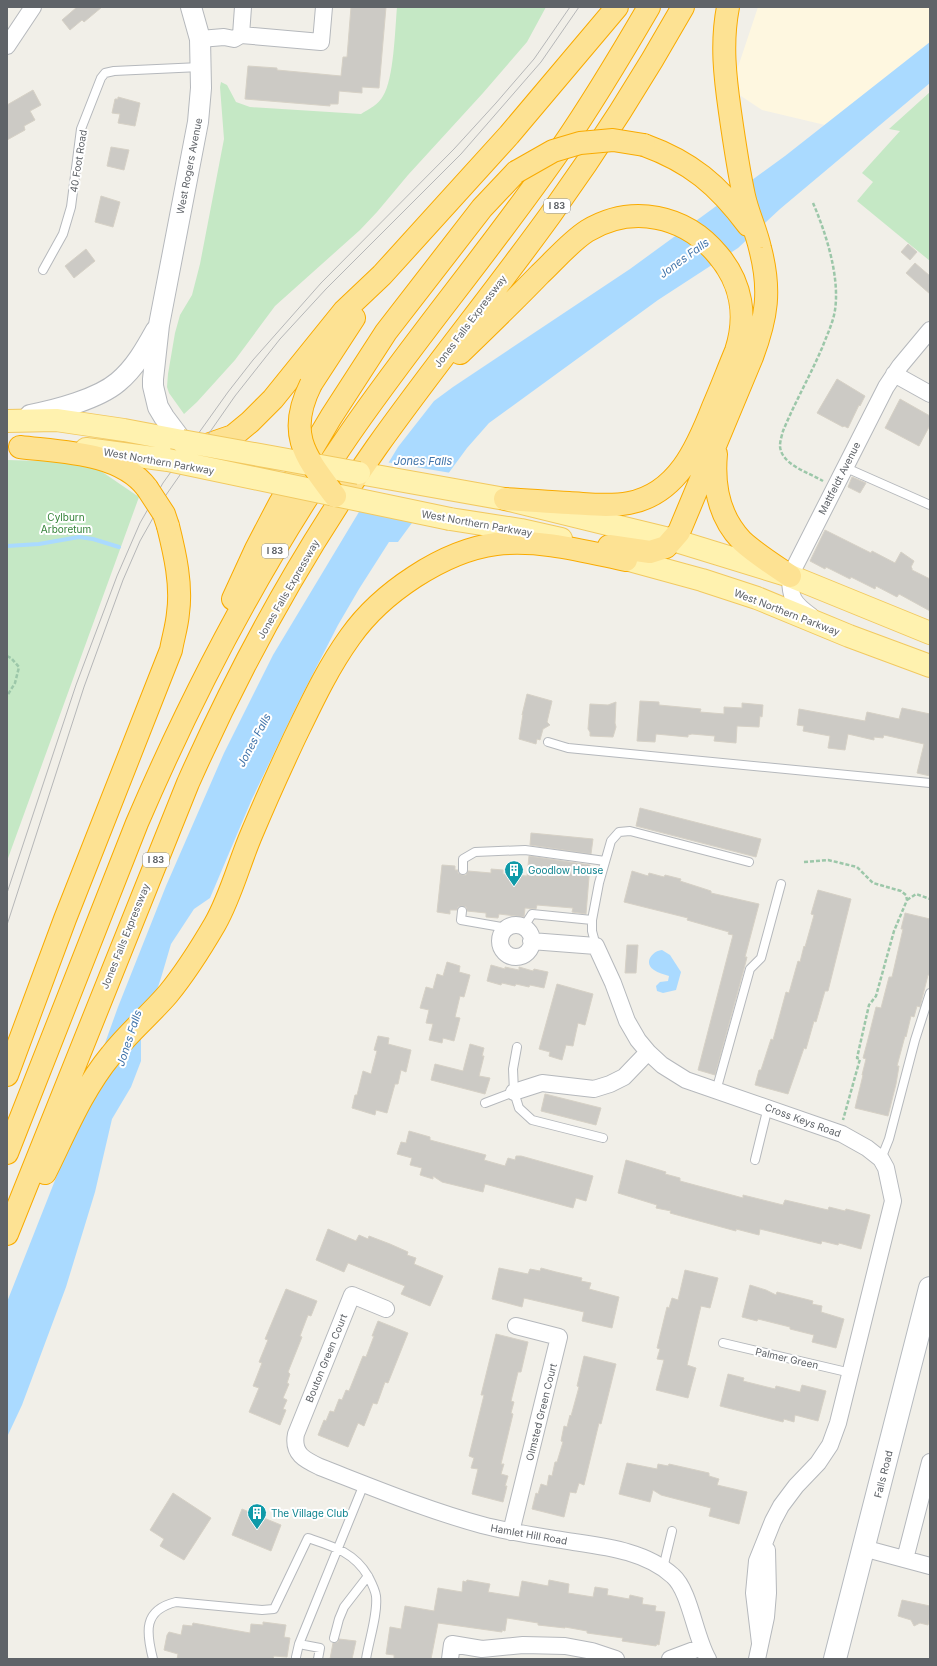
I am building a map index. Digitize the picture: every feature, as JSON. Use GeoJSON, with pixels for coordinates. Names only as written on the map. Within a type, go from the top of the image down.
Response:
{"type":"FeatureCollection","features":[{"type":"Feature","properties":{"kind":"highway"},"geometry":{"type":"LineString","coordinates":[[207,445],[232,436],[250,422],[273,399],[303,378],[382,275],[509,135],[617,7]]}},
{"type":"Feature","properties":{"kind":"highway","name":"I 83"},"geometry":{"type":"LineString","coordinates":[[7,1153],[137,823],[189,708],[253,588],[311,491],[349,435],[562,148],[624,51],[649,7]]}},
{"type":"Feature","properties":{"kind":"highway","name":"Jones Falls Expressway"},"geometry":{"type":"LineString","coordinates":[[7,1234],[166,835],[215,720],[280,599],[359,473],[415,394],[588,162],[649,67],[684,7]]}},
{"type":"Feature","properties":{"kind":"highway"},"geometry":{"type":"LineString","coordinates":[[552,537],[650,552],[666,547],[673,540],[682,526],[760,334],[766,311],[766,276],[760,247],[744,198],[734,149],[725,83],[724,61],[724,36],[728,7]]}},
{"type":"Feature","properties":{"kind":"highway"},"geometry":{"type":"LineString","coordinates":[[189,708],[240,582],[256,548],[280,503],[331,417],[386,332],[482,208],[516,172],[553,151],[580,143],[613,140],[644,145],[666,153],[700,174],[736,209],[749,226],[760,247]]}},
{"type":"Feature","properties":{"kind":"highway"},"geometry":{"type":"LineString","coordinates":[[415,394],[490,324],[565,250],[586,232],[603,223],[622,217],[642,216],[662,219],[692,232],[705,240],[726,265],[740,293],[742,320],[741,337],[701,437],[684,466],[672,480],[656,492],[640,500],[624,504],[595,505],[505,499]]}},
{"type":"Feature","properties":{"kind":"highway"},"geometry":{"type":"LineString","coordinates":[[303,378],[299,424],[301,442],[311,464],[335,496]]}},
{"type":"Feature","properties":{"kind":"highway"},"geometry":{"type":"LineString","coordinates":[[717,441],[714,475],[719,501],[730,526],[743,542],[790,576]]}},
{"type":"Feature","properties":{"kind":"highway"},"geometry":{"type":"LineString","coordinates":[[7,1075],[68,911],[171,650],[178,613],[179,597],[175,556],[164,514],[145,486],[133,474],[84,454],[14,447]]}},
{"type":"Feature","properties":{"kind":"highway"},"geometry":{"type":"LineString","coordinates":[[7,1247],[80,1101],[111,1055],[183,976],[216,922],[225,904],[268,795],[319,687],[351,635],[368,616],[387,598],[435,564],[462,552],[497,544],[556,546],[626,560]]}},
{"type":"Feature","properties":{"kind":"main road"},"geometry":{"type":"LineString","coordinates":[[7,420],[56,420],[124,430],[505,499],[673,540],[790,576],[930,632]]}},
{"type":"Feature","properties":{"kind":"main road","name":"West Northern Parkway"},"geometry":{"type":"LineString","coordinates":[[14,447],[81,448],[168,460],[335,496],[552,537],[626,560],[702,580],[750,596],[930,666]]}},
{"type":"Feature","properties":{"kind":"main road","name":"Falls Road"},"geometry":{"type":"LineString","coordinates":[[835,1659],[930,1288]]}},
{"type":"Feature","properties":{"kind":"street"},"geometry":{"type":"LineString","coordinates":[[7,46],[33,7]]}},
{"type":"Feature","properties":{"kind":"street","name":"West Rogers Avenue"},"geometry":{"type":"LineString","coordinates":[[182,441],[158,407],[154,393],[154,379],[159,325],[198,122],[201,88],[200,40],[191,7]]}},
{"type":"Feature","properties":{"kind":"street"},"geometry":{"type":"LineString","coordinates":[[241,36],[243,7]]}},
{"type":"Feature","properties":{"kind":"street"},"geometry":{"type":"LineString","coordinates":[[200,40],[224,37],[234,39],[241,36],[321,42],[324,7]]}},
{"type":"Feature","properties":{"kind":"street","name":"West Rogers Avenue"},"geometry":{"type":"LineString","coordinates":[[7,420],[48,411],[74,403],[111,387],[124,377],[134,365],[159,325]]}},
{"type":"Feature","properties":{"kind":"street","name":"Mattfeldt Avenue"},"geometry":{"type":"LineString","coordinates":[[790,576],[844,467],[894,374],[930,330]]}},
{"type":"Feature","properties":{"kind":"street"},"geometry":{"type":"LineString","coordinates":[[894,374],[930,394]]}},
{"type":"Feature","properties":{"kind":"street"},"geometry":{"type":"LineString","coordinates":[[790,576],[790,593],[795,601],[803,611],[824,626]]}},
{"type":"Feature","properties":{"kind":"street"},"geometry":{"type":"LineString","coordinates":[[515,926],[523,928],[529,933],[531,941],[530,949],[524,955],[516,957],[508,956],[502,950],[500,942],[502,934],[507,928],[515,926]]}},
{"type":"Feature","properties":{"kind":"street"},"geometry":{"type":"LineString","coordinates":[[531,941],[596,946]]}},
{"type":"Feature","properties":{"kind":"street","name":"Cross Keys Road"},"geometry":{"type":"LineString","coordinates":[[596,946],[613,983],[627,1021],[638,1040],[662,1065],[686,1080],[768,1107],[842,1134],[867,1148],[881,1159]]}},
{"type":"Feature","properties":{"kind":"street"},"geometry":{"type":"LineString","coordinates":[[514,1092],[542,1083],[594,1089],[610,1084],[624,1076],[648,1052]]}},
{"type":"Feature","properties":{"kind":"street"},"geometry":{"type":"LineString","coordinates":[[758,1659],[760,1643],[755,1610],[755,1577],[758,1561],[773,1521],[781,1506],[796,1486],[818,1463],[830,1445],[840,1415],[893,1201],[886,1168],[881,1159]]}},
{"type":"Feature","properties":{"kind":"street","name":"Bouton Green Court"},"geometry":{"type":"LineString","coordinates":[[300,1455],[294,1443],[296,1434],[352,1295],[386,1308]]}},
{"type":"Feature","properties":{"kind":"street","name":"Olmsted Green Court"},"geometry":{"type":"LineString","coordinates":[[511,1532],[559,1337],[516,1326]]}},
{"type":"Feature","properties":{"kind":"street","name":"Hamlet Hill Road"},"geometry":{"type":"LineString","coordinates":[[300,1455],[307,1461],[320,1467],[454,1517],[511,1532],[626,1551],[653,1562],[663,1568],[678,1582],[687,1600],[705,1653]]}},
{"type":"Feature","properties":{"kind":"street"},"geometry":{"type":"LineString","coordinates":[[905,1559],[930,1462]]}},
{"type":"Feature","properties":{"kind":"street"},"geometry":{"type":"LineString","coordinates":[[863,1548],[930,1566]]}},
{"type":"Feature","properties":{"kind":"street"},"geometry":{"type":"LineString","coordinates":[[450,1659],[452,1644],[481,1654],[523,1645],[565,1646],[616,1659]]}},
{"type":"Feature","properties":{"kind":"street"},"geometry":{"type":"LineString","coordinates":[[670,1659],[705,1653]]}},
{"type":"Feature","properties":{"kind":"lane","name":"40 Foot Road"},"geometry":{"type":"LineString","coordinates":[[43,270],[63,234],[71,207],[81,129],[101,78],[105,73],[114,71],[200,67]]}},
{"type":"Feature","properties":{"kind":"lane"},"geometry":{"type":"LineString","coordinates":[[844,467],[930,505]]}},
{"type":"Feature","properties":{"kind":"lane"},"geometry":{"type":"LineString","coordinates":[[548,742],[568,748],[930,783]]}},
{"type":"Feature","properties":{"kind":"lane"},"geometry":{"type":"LineString","coordinates":[[596,946],[592,931],[592,920],[599,883],[611,841],[619,832],[630,831],[749,862]]}},
{"type":"Feature","properties":{"kind":"lane"},"geometry":{"type":"LineString","coordinates":[[463,870],[463,859],[475,852],[525,850],[606,861]]}},
{"type":"Feature","properties":{"kind":"lane"},"geometry":{"type":"LineString","coordinates":[[716,1091],[750,969],[762,958],[781,884]]}},
{"type":"Feature","properties":{"kind":"lane"},"geometry":{"type":"LineString","coordinates":[[462,911],[461,920],[507,928]]}},
{"type":"Feature","properties":{"kind":"lane"},"geometry":{"type":"LineString","coordinates":[[523,928],[532,914],[592,920]]}},
{"type":"Feature","properties":{"kind":"lane"},"geometry":{"type":"LineString","coordinates":[[881,1159],[889,1139],[915,1040],[930,993]]}},
{"type":"Feature","properties":{"kind":"lane"},"geometry":{"type":"LineString","coordinates":[[517,1047],[513,1069],[514,1092],[519,1108],[532,1120],[602,1138]]}},
{"type":"Feature","properties":{"kind":"lane"},"geometry":{"type":"LineString","coordinates":[[485,1103],[514,1092]]}},
{"type":"Feature","properties":{"kind":"lane"},"geometry":{"type":"LineString","coordinates":[[755,1160],[768,1107]]}},
{"type":"Feature","properties":{"kind":"lane","name":"Palmer Green"},"geometry":{"type":"LineString","coordinates":[[723,1343],[851,1373]]}},
{"type":"Feature","properties":{"kind":"lane"},"geometry":{"type":"LineString","coordinates":[[296,1657],[298,1644],[364,1484]]}},
{"type":"Feature","properties":{"kind":"lane"},"geometry":{"type":"LineString","coordinates":[[663,1568],[672,1531]]}},
{"type":"Feature","properties":{"kind":"lane"},"geometry":{"type":"LineString","coordinates":[[153,1659],[148,1641],[148,1627],[157,1610],[164,1605],[176,1602],[262,1610],[274,1609],[308,1538],[338,1548],[353,1557],[368,1576],[376,1595],[375,1612],[366,1659]]}},
{"type":"Feature","properties":{"kind":"lane"},"geometry":{"type":"LineString","coordinates":[[334,1638],[344,1607],[368,1576]]}},
{"type":"Feature","properties":{"kind":"lane"},"geometry":{"type":"LineString","coordinates":[[298,1644],[320,1648],[318,1659]]}},
{"type":"Feature","properties":{"kind":"path"},"geometry":{"type":"LineString","coordinates":[[814,203],[825,231],[830,252],[836,297],[835,310],[828,333],[783,431],[780,446],[783,455],[789,463],[834,487]]}},
{"type":"Feature","properties":{"kind":"path"},"geometry":{"type":"LineString","coordinates":[[7,656],[19,667],[15,683],[7,696]]}},
{"type":"Feature","properties":{"kind":"path"},"geometry":{"type":"LineString","coordinates":[[804,862],[828,860],[858,868],[872,883],[901,891],[906,895],[907,900]]}},
{"type":"Feature","properties":{"kind":"path"},"geometry":{"type":"LineString","coordinates":[[843,1122],[860,1059],[857,1058],[869,1005],[876,996],[894,931],[907,900],[916,894],[930,899]]}},
{"type":"Feature","properties":{"kind":"shaded area"},"geometry":{"type":"Polygon","coordinates":[[[758,7],[930,7],[930,42],[825,125],[762,110],[735,92],[733,82],[758,7]]]}},
{"type":"Feature","properties":{"kind":"green space"},"geometry":{"type":"Polygon","coordinates":[[[397,7],[546,7],[527,42],[483,93],[360,230],[275,306],[235,360],[197,402],[184,414],[169,393],[167,387],[168,374],[175,333],[180,315],[192,295],[200,264],[224,139],[220,87],[221,82],[227,85],[236,102],[250,107],[361,114],[379,101],[387,88],[392,66],[397,7]]]}},
{"type":"Feature","properties":{"kind":"green space"},"geometry":{"type":"Polygon","coordinates":[[[930,92],[930,261],[857,201],[873,182],[862,173],[900,131],[889,129],[930,92]]]}},
{"type":"Feature","properties":{"kind":"green space","name":"Cylburn Arboretum"},"geometry":{"type":"Polygon","coordinates":[[[7,460],[74,462],[95,467],[139,497],[7,861],[7,460]]]}},
{"type":"Feature","properties":{"kind":"water","name":"Jones Falls"},"geometry":{"type":"Polygon","coordinates":[[[930,42],[930,83],[780,209],[738,248],[658,300],[489,423],[467,448],[398,542],[389,542],[338,625],[298,703],[252,799],[210,898],[194,909],[171,944],[141,1037],[141,1061],[131,1087],[112,1119],[95,1192],[66,1287],[22,1405],[7,1437],[7,1302],[63,1160],[118,1007],[166,886],[224,753],[273,655],[398,447],[434,401],[630,269],[785,156],[930,42]]]}},
{"type":"Feature","properties":{"kind":"water"},"geometry":{"type":"Polygon","coordinates":[[[662,950],[670,955],[681,972],[676,990],[663,993],[657,991],[656,986],[660,982],[668,981],[669,976],[654,970],[649,964],[652,955],[662,950]]]}},
{"type":"Feature","properties":{"kind":"pier"},"geometry":{"type":"Polygon","coordinates":[[[386,462],[451,473],[414,523],[356,511],[386,462]]]}},
{"type":"Feature","properties":{"kind":"building"},"geometry":{"type":"Polygon","coordinates":[[[77,7],[102,7],[84,22],[82,20],[70,30],[62,20],[77,7]]]}},
{"type":"Feature","properties":{"kind":"building"},"geometry":{"type":"Polygon","coordinates":[[[351,7],[386,7],[379,88],[362,87],[362,93],[339,91],[338,104],[330,104],[330,106],[245,99],[248,66],[341,76],[343,57],[347,57],[351,7]]]}},
{"type":"Feature","properties":{"kind":"building"},"geometry":{"type":"Polygon","coordinates":[[[33,90],[41,105],[30,111],[35,120],[24,126],[25,130],[7,140],[7,105],[33,90]]]}},
{"type":"Feature","properties":{"kind":"building"},"geometry":{"type":"Polygon","coordinates":[[[118,97],[140,103],[135,126],[118,123],[120,114],[112,113],[115,99],[118,99],[118,97]]]}},
{"type":"Feature","properties":{"kind":"building"},"geometry":{"type":"Polygon","coordinates":[[[111,147],[129,150],[124,170],[107,166],[111,147]]]}},
{"type":"Feature","properties":{"kind":"building"},"geometry":{"type":"Polygon","coordinates":[[[101,196],[120,202],[113,227],[95,222],[101,196]]]}},
{"type":"Feature","properties":{"kind":"building"},"geometry":{"type":"Polygon","coordinates":[[[908,244],[917,252],[910,260],[901,252],[908,244]]]}},
{"type":"Feature","properties":{"kind":"building"},"geometry":{"type":"Polygon","coordinates":[[[86,249],[95,261],[74,278],[65,266],[86,249]]]}},
{"type":"Feature","properties":{"kind":"building"},"geometry":{"type":"Polygon","coordinates":[[[915,263],[930,276],[930,294],[906,273],[915,263]]]}},
{"type":"Feature","properties":{"kind":"building"},"geometry":{"type":"Polygon","coordinates":[[[837,379],[865,396],[848,428],[843,427],[817,413],[837,379]]]}},
{"type":"Feature","properties":{"kind":"building"},"geometry":{"type":"Polygon","coordinates":[[[900,399],[930,416],[930,425],[919,446],[885,428],[900,399]]]}},
{"type":"Feature","properties":{"kind":"building"},"geometry":{"type":"Polygon","coordinates":[[[852,477],[866,483],[860,493],[848,487],[852,477]]]}},
{"type":"Feature","properties":{"kind":"building"},"geometry":{"type":"Polygon","coordinates":[[[825,530],[895,563],[901,552],[914,561],[911,567],[912,570],[930,579],[930,611],[899,594],[897,597],[876,586],[875,589],[851,577],[850,579],[810,561],[825,530]]]}},
{"type":"Feature","properties":{"kind":"building"},"geometry":{"type":"Polygon","coordinates":[[[527,694],[552,701],[547,722],[550,725],[543,729],[540,740],[537,739],[536,744],[519,739],[523,714],[522,715],[527,694]]]}},
{"type":"Feature","properties":{"kind":"building"},"geometry":{"type":"Polygon","coordinates":[[[640,701],[659,702],[659,705],[701,709],[700,712],[724,714],[724,707],[742,708],[742,703],[763,705],[759,727],[737,726],[736,743],[714,741],[715,736],[692,734],[688,735],[688,737],[656,734],[655,742],[637,741],[640,701]]]}},
{"type":"Feature","properties":{"kind":"building"},"geometry":{"type":"Polygon","coordinates":[[[616,702],[616,727],[613,737],[590,736],[588,729],[590,704],[608,705],[616,702]]]}},
{"type":"Feature","properties":{"kind":"building"},"geometry":{"type":"Polygon","coordinates":[[[902,708],[930,714],[930,776],[917,773],[924,744],[884,735],[883,738],[874,737],[874,740],[848,734],[845,750],[828,748],[830,736],[803,731],[804,726],[797,725],[799,709],[865,721],[867,712],[899,719],[902,708]]]}},
{"type":"Feature","properties":{"kind":"building"},"geometry":{"type":"Polygon","coordinates":[[[640,808],[761,839],[756,857],[636,826],[640,808]]]}},
{"type":"Feature","properties":{"kind":"building"},"geometry":{"type":"Polygon","coordinates":[[[531,833],[593,839],[591,854],[530,845],[531,833]]]}},
{"type":"Feature","properties":{"kind":"building","name":"Goodlow House"},"geometry":{"type":"Polygon","coordinates":[[[529,856],[590,865],[586,914],[572,912],[573,908],[537,905],[536,909],[525,908],[524,917],[499,914],[498,918],[486,917],[486,913],[467,911],[466,907],[462,906],[458,907],[457,910],[450,910],[450,914],[437,912],[442,865],[455,866],[455,870],[458,870],[458,873],[463,875],[466,875],[468,871],[491,873],[491,869],[503,870],[503,874],[527,876],[529,856]]]}},
{"type":"Feature","properties":{"kind":"building"},"geometry":{"type":"Polygon","coordinates":[[[632,871],[648,876],[649,873],[681,879],[680,881],[711,891],[711,893],[759,904],[745,957],[747,957],[744,969],[715,1075],[698,1070],[733,935],[728,934],[729,932],[687,920],[688,918],[624,902],[632,871]]]}},
{"type":"Feature","properties":{"kind":"building"},"geometry":{"type":"Polygon","coordinates":[[[818,890],[851,899],[828,991],[825,991],[816,1022],[814,1021],[806,1049],[804,1048],[788,1094],[755,1085],[771,1039],[773,1040],[786,992],[789,993],[798,961],[800,962],[804,946],[805,947],[814,915],[811,914],[818,890]]]}},
{"type":"Feature","properties":{"kind":"building"},"geometry":{"type":"Polygon","coordinates":[[[905,913],[930,919],[930,975],[928,975],[920,1007],[917,1006],[914,1017],[911,1016],[906,1037],[905,1036],[897,1066],[899,1066],[896,1084],[888,1116],[855,1108],[866,1059],[863,1058],[876,1007],[881,1008],[889,977],[892,977],[903,929],[901,929],[905,913]]]}},
{"type":"Feature","properties":{"kind":"building"},"geometry":{"type":"Polygon","coordinates":[[[627,945],[638,945],[636,973],[625,973],[627,945]]]}},
{"type":"Feature","properties":{"kind":"building"},"geometry":{"type":"Polygon","coordinates":[[[447,962],[460,966],[459,972],[470,975],[464,997],[460,996],[455,1017],[460,1018],[454,1041],[443,1038],[442,1043],[429,1040],[433,1024],[426,1023],[429,1010],[420,1008],[426,987],[433,989],[437,974],[443,976],[447,962]]]}},
{"type":"Feature","properties":{"kind":"building"},"geometry":{"type":"Polygon","coordinates":[[[491,965],[505,969],[505,967],[519,970],[519,967],[533,971],[534,969],[548,972],[544,988],[516,984],[515,986],[502,983],[501,985],[487,981],[491,965]]]}},
{"type":"Feature","properties":{"kind":"building"},"geometry":{"type":"Polygon","coordinates":[[[557,984],[593,994],[585,1025],[578,1023],[573,1046],[566,1045],[562,1060],[549,1056],[550,1052],[539,1049],[557,984]]]}},
{"type":"Feature","properties":{"kind":"building"},"geometry":{"type":"Polygon","coordinates":[[[378,1036],[389,1038],[388,1044],[411,1050],[406,1072],[401,1070],[398,1084],[395,1084],[387,1113],[376,1110],[375,1115],[352,1108],[363,1071],[371,1074],[377,1051],[374,1050],[378,1036]]]}},
{"type":"Feature","properties":{"kind":"building"},"geometry":{"type":"Polygon","coordinates":[[[470,1044],[484,1048],[482,1056],[484,1056],[479,1076],[490,1078],[485,1094],[431,1080],[435,1064],[463,1071],[470,1044]]]}},
{"type":"Feature","properties":{"kind":"building"},"geometry":{"type":"Polygon","coordinates":[[[545,1094],[601,1108],[596,1125],[541,1111],[545,1094]]]}},
{"type":"Feature","properties":{"kind":"building"},"geometry":{"type":"Polygon","coordinates":[[[409,1131],[430,1137],[430,1140],[486,1155],[484,1160],[505,1166],[508,1158],[515,1160],[516,1156],[521,1156],[593,1176],[586,1201],[576,1198],[573,1208],[485,1184],[483,1192],[442,1182],[433,1176],[433,1179],[420,1175],[422,1168],[410,1165],[412,1158],[397,1154],[401,1142],[406,1143],[409,1131]]]}},
{"type":"Feature","properties":{"kind":"building"},"geometry":{"type":"Polygon","coordinates":[[[626,1160],[666,1172],[665,1174],[680,1178],[680,1181],[743,1198],[743,1195],[783,1205],[785,1200],[828,1210],[829,1207],[845,1211],[846,1209],[870,1215],[861,1249],[839,1243],[838,1245],[822,1241],[821,1244],[760,1229],[759,1235],[736,1229],[736,1231],[670,1213],[671,1211],[656,1208],[657,1205],[618,1193],[626,1160]]]}},
{"type":"Feature","properties":{"kind":"building"},"geometry":{"type":"Polygon","coordinates":[[[328,1229],[356,1241],[359,1235],[368,1239],[369,1236],[390,1244],[408,1252],[407,1255],[416,1258],[414,1264],[443,1276],[430,1306],[401,1294],[405,1286],[348,1263],[344,1272],[316,1260],[328,1229]]]}},
{"type":"Feature","properties":{"kind":"building"},"geometry":{"type":"Polygon","coordinates":[[[499,1268],[528,1274],[530,1269],[540,1271],[541,1268],[582,1278],[581,1281],[591,1283],[589,1289],[619,1297],[612,1328],[582,1321],[584,1312],[524,1298],[522,1307],[492,1299],[499,1268]]]}},
{"type":"Feature","properties":{"kind":"building"},"geometry":{"type":"Polygon","coordinates":[[[685,1270],[718,1278],[710,1308],[701,1306],[687,1365],[696,1368],[688,1398],[656,1390],[664,1360],[657,1359],[660,1349],[657,1348],[667,1307],[669,1308],[672,1298],[678,1300],[685,1270]]]}},
{"type":"Feature","properties":{"kind":"building"},"geometry":{"type":"Polygon","coordinates":[[[750,1285],[776,1295],[777,1292],[813,1301],[812,1304],[822,1306],[821,1312],[844,1319],[836,1348],[812,1342],[814,1335],[790,1329],[790,1327],[758,1319],[757,1321],[742,1317],[750,1285]]]}},
{"type":"Feature","properties":{"kind":"building"},"geometry":{"type":"Polygon","coordinates":[[[286,1289],[317,1301],[311,1316],[308,1315],[300,1336],[302,1337],[288,1372],[290,1374],[287,1383],[289,1384],[283,1398],[287,1400],[283,1409],[286,1410],[280,1425],[249,1412],[259,1388],[253,1386],[262,1363],[259,1362],[268,1340],[265,1339],[286,1289]]]}},
{"type":"Feature","properties":{"kind":"building"},"geometry":{"type":"Polygon","coordinates":[[[378,1321],[408,1333],[388,1383],[385,1382],[377,1404],[373,1403],[364,1426],[358,1423],[348,1447],[318,1435],[324,1420],[326,1421],[330,1411],[334,1412],[339,1399],[342,1400],[346,1390],[349,1391],[363,1356],[366,1357],[378,1321]]]}},
{"type":"Feature","properties":{"kind":"building"},"geometry":{"type":"Polygon","coordinates":[[[496,1334],[528,1342],[521,1372],[518,1372],[511,1401],[514,1402],[511,1413],[513,1414],[501,1464],[504,1464],[501,1474],[508,1476],[503,1502],[472,1494],[478,1469],[471,1468],[474,1458],[469,1456],[484,1395],[481,1395],[496,1334]]]}},
{"type":"Feature","properties":{"kind":"building"},"geometry":{"type":"Polygon","coordinates":[[[584,1356],[616,1364],[601,1424],[599,1423],[584,1485],[579,1483],[576,1493],[570,1492],[564,1517],[532,1509],[536,1493],[538,1494],[541,1484],[547,1486],[549,1475],[552,1476],[555,1462],[557,1462],[563,1442],[561,1441],[564,1426],[567,1427],[579,1387],[577,1386],[584,1356]]]}},
{"type":"Feature","properties":{"kind":"building"},"geometry":{"type":"Polygon","coordinates":[[[728,1374],[744,1378],[743,1381],[775,1389],[776,1386],[800,1392],[802,1385],[826,1391],[818,1421],[795,1415],[794,1422],[784,1419],[783,1422],[720,1406],[728,1374]]]}},
{"type":"Feature","properties":{"kind":"building"},"geometry":{"type":"Polygon","coordinates":[[[627,1463],[657,1469],[658,1464],[668,1466],[669,1464],[709,1473],[709,1476],[719,1479],[717,1485],[747,1492],[739,1524],[709,1516],[711,1508],[661,1495],[653,1490],[650,1502],[619,1494],[627,1463]]]}},
{"type":"Feature","properties":{"kind":"building"},"geometry":{"type":"Polygon","coordinates":[[[173,1493],[211,1518],[184,1560],[160,1546],[164,1539],[150,1530],[173,1493]]]}},
{"type":"Feature","properties":{"kind":"building","name":"The Village Club"},"geometry":{"type":"Polygon","coordinates":[[[242,1509],[281,1525],[271,1551],[232,1535],[242,1509]]]}},
{"type":"Feature","properties":{"kind":"building"},"geometry":{"type":"Polygon","coordinates":[[[467,1580],[490,1584],[488,1592],[519,1597],[522,1581],[548,1586],[549,1580],[569,1584],[568,1593],[593,1597],[595,1587],[608,1589],[607,1595],[629,1599],[630,1595],[643,1598],[642,1604],[656,1606],[655,1611],[665,1612],[659,1645],[657,1644],[656,1646],[622,1641],[623,1638],[587,1633],[587,1631],[565,1627],[538,1625],[538,1623],[507,1618],[505,1631],[502,1630],[502,1632],[438,1623],[431,1659],[394,1659],[394,1655],[386,1654],[390,1627],[401,1629],[405,1606],[434,1611],[438,1588],[462,1592],[463,1581],[466,1582],[467,1580]]]}},
{"type":"Feature","properties":{"kind":"building"},"geometry":{"type":"Polygon","coordinates":[[[902,1600],[930,1606],[928,1625],[920,1623],[914,1626],[911,1620],[898,1616],[902,1600]]]}},
{"type":"Feature","properties":{"kind":"building"},"geometry":{"type":"Polygon","coordinates":[[[263,1622],[286,1625],[284,1637],[290,1638],[287,1657],[274,1656],[273,1659],[177,1659],[178,1654],[164,1650],[169,1632],[181,1635],[183,1625],[192,1626],[193,1623],[250,1633],[251,1624],[263,1625],[263,1622]]]}},
{"type":"Feature","properties":{"kind":"building"},"geometry":{"type":"Polygon","coordinates":[[[339,1639],[356,1641],[352,1659],[330,1659],[333,1643],[338,1642],[339,1639]]]}},
{"type":"Feature","properties":{"kind":"waterway"},"geometry":{"type":"LineString","coordinates":[[7,546],[39,544],[79,537],[93,539],[119,547]]}},
{"type":"Feature","properties":{"kind":"tram line"},"geometry":{"type":"LineString","coordinates":[[7,893],[76,685],[117,576],[140,523],[163,483],[228,392],[253,360],[321,283],[454,149],[496,103],[534,59],[570,7]]}},
{"type":"Feature","properties":{"kind":"tram line"},"geometry":{"type":"LineString","coordinates":[[7,925],[84,687],[123,580],[140,541],[166,495],[235,396],[280,339],[326,289],[461,154],[541,62],[579,7]]}},
{"type":"Feature","properties":{"kind":"place","name":"Goodlow House"},"geometry":{"type":"Point","coordinates":[514,887]}},
{"type":"Feature","properties":{"kind":"place","name":"The Village Club"},"geometry":{"type":"Point","coordinates":[257,1530]}}]}
